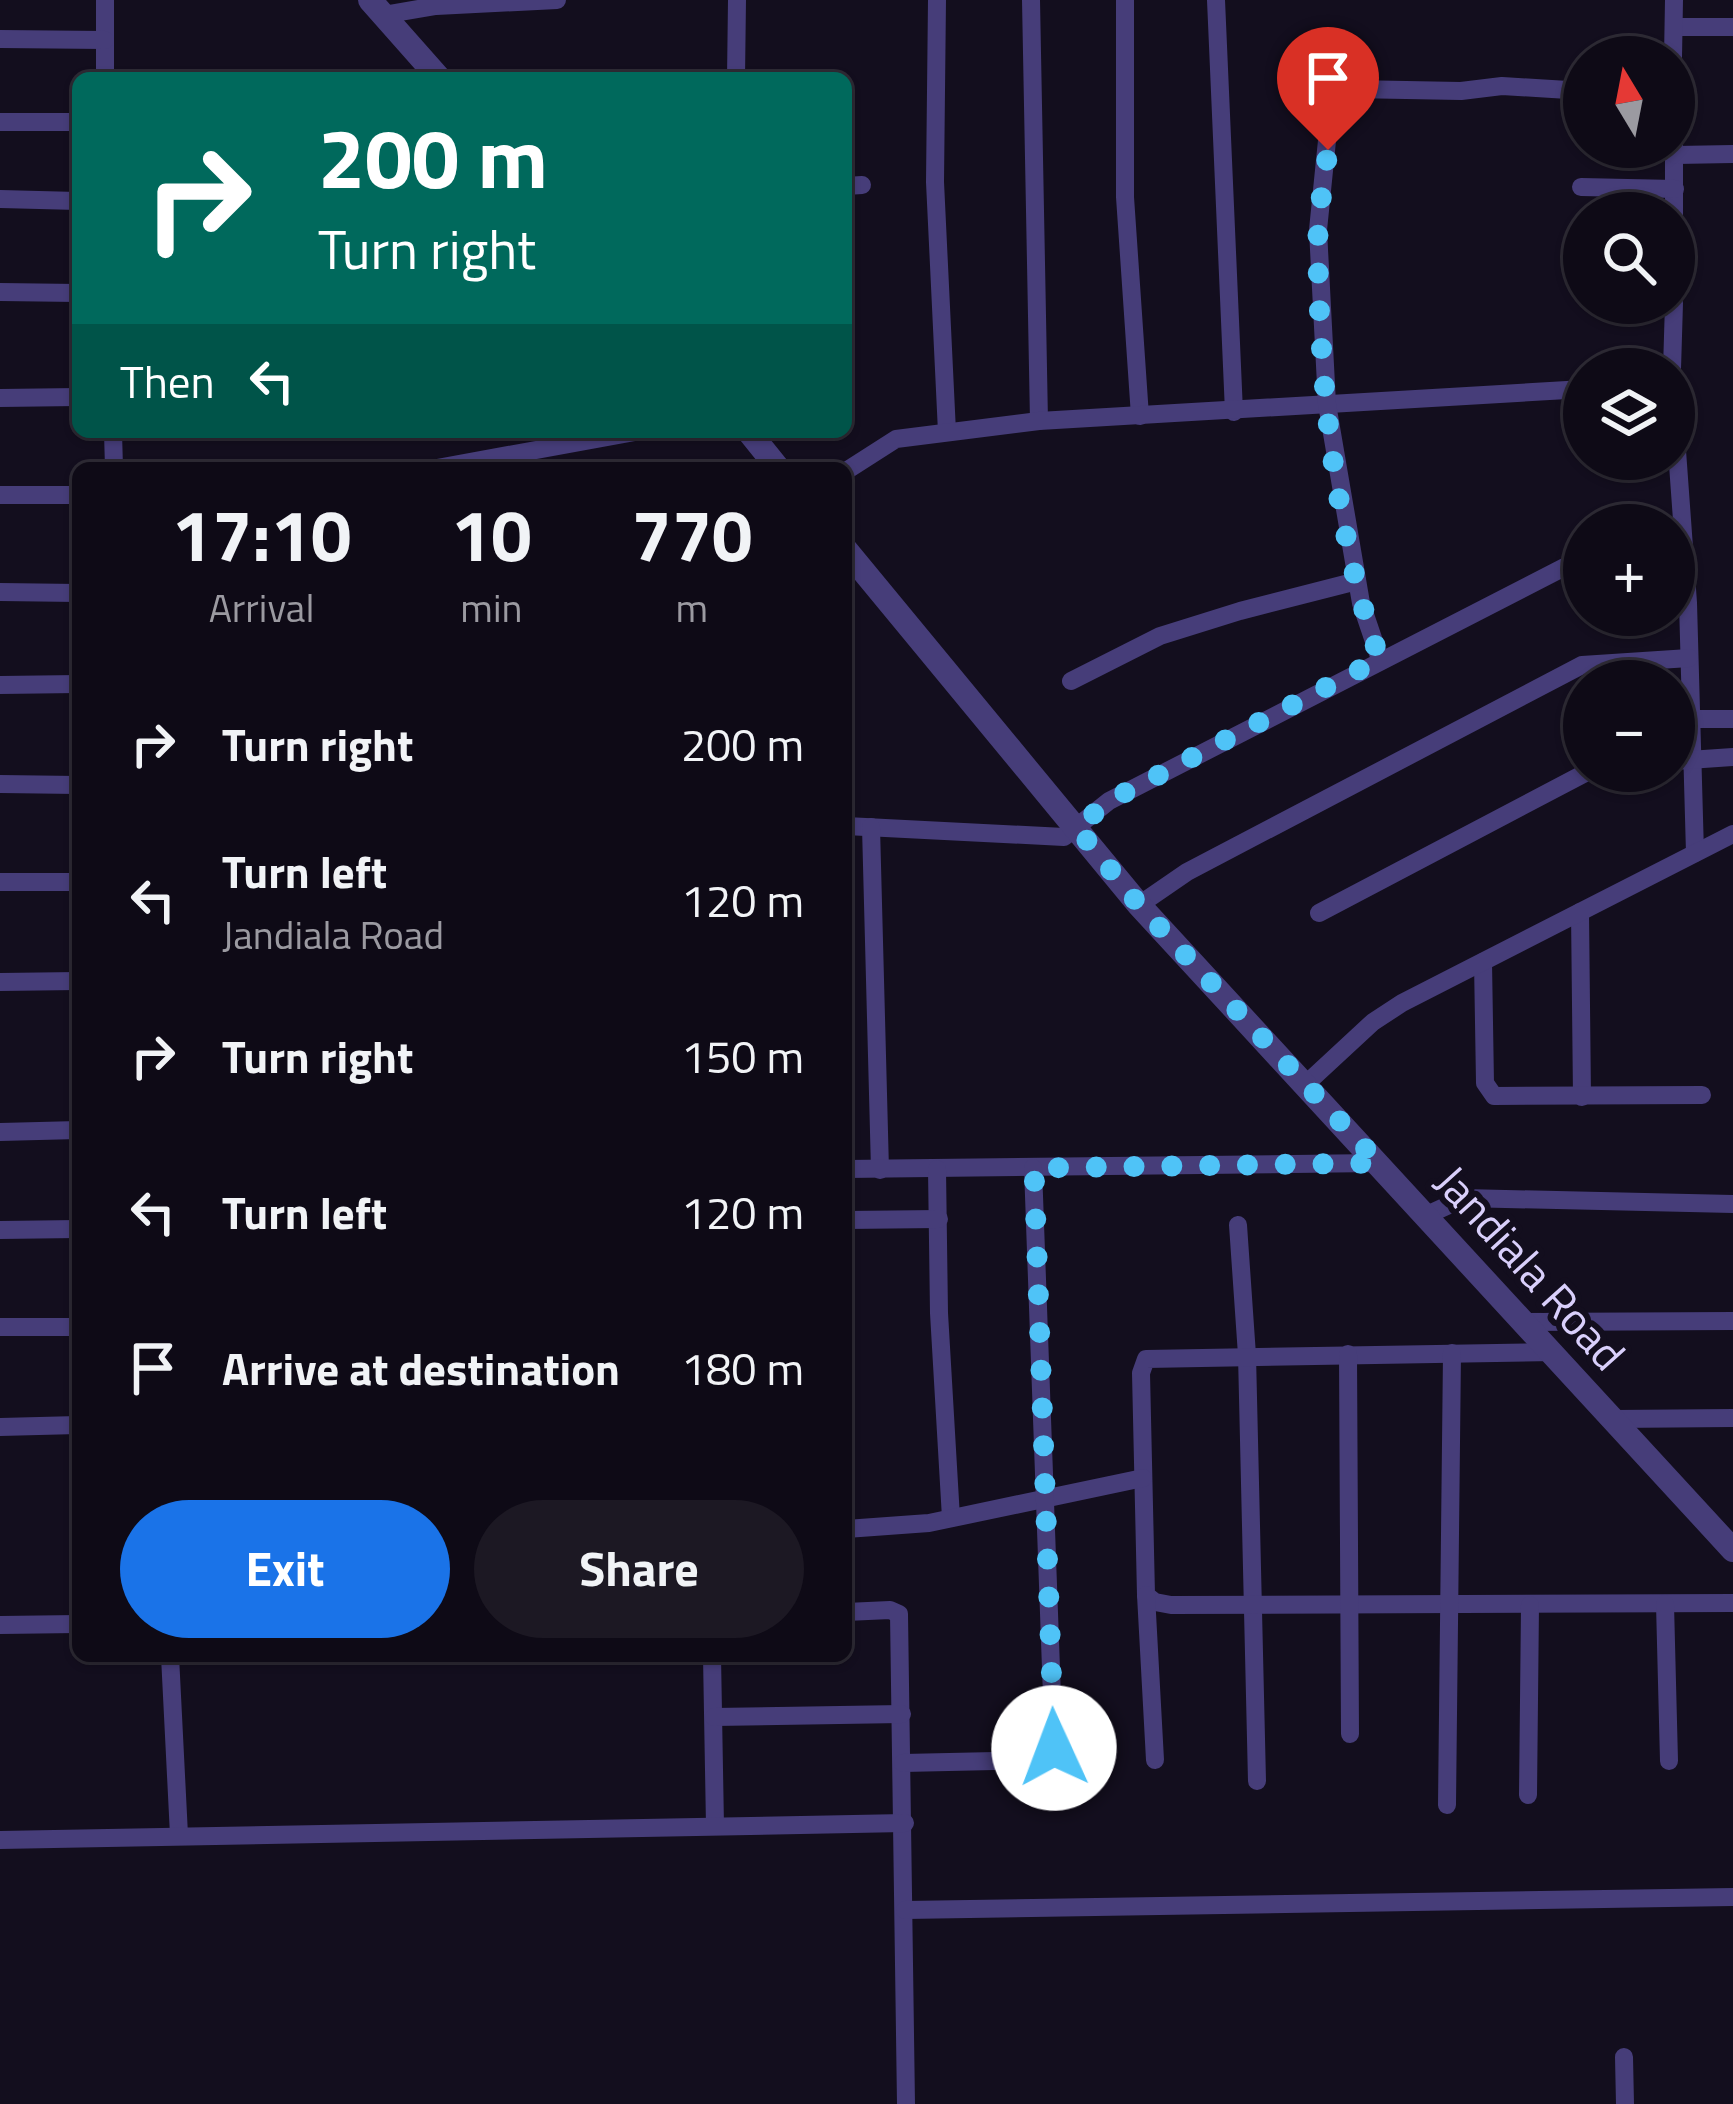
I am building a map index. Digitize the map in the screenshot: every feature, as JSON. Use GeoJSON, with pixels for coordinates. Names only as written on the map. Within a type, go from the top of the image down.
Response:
{"type":"FeatureCollection","features":[{"type":"Feature","properties":{"kind":"street"},"geometry":{"type":"LineString","coordinates":[[105,0],[105,72]]}},
{"type":"Feature","properties":{"kind":"street"},"geometry":{"type":"LineString","coordinates":[[377,7],[556,0]]}},
{"type":"Feature","properties":{"kind":"street"},"geometry":{"type":"LineString","coordinates":[[736,0],[736,72]]}},
{"type":"Feature","properties":{"kind":"street"},"geometry":{"type":"LineString","coordinates":[[937,0],[935,182],[946,432]]}},
{"type":"Feature","properties":{"kind":"street"},"geometry":{"type":"LineString","coordinates":[[1031,0],[1040,421]]}},
{"type":"Feature","properties":{"kind":"street"},"geometry":{"type":"LineString","coordinates":[[1126,0],[1125,196],[1140,416]]}},
{"type":"Feature","properties":{"kind":"street"},"geometry":{"type":"LineString","coordinates":[[1216,0],[1234,412]]}},
{"type":"Feature","properties":{"kind":"street"},"geometry":{"type":"LineString","coordinates":[[1674,0],[1674,36]]}},
{"type":"Feature","properties":{"kind":"street"},"geometry":{"type":"LineString","coordinates":[[377,7],[426,72]]}},
{"type":"Feature","properties":{"kind":"street"},"geometry":{"type":"LineString","coordinates":[[1675,27],[1733,27]]}},
{"type":"Feature","properties":{"kind":"street"},"geometry":{"type":"LineString","coordinates":[[0,39],[105,40]]}},
{"type":"Feature","properties":{"kind":"street"},"geometry":{"type":"LineString","coordinates":[[1380,659],[1357,581],[1327,404],[1318,230],[1334,96],[1351,89],[1461,92],[1502,86],[1563,90]]}},
{"type":"Feature","properties":{"kind":"street"},"geometry":{"type":"LineString","coordinates":[[0,122],[72,122]]}},
{"type":"Feature","properties":{"kind":"street"},"geometry":{"type":"LineString","coordinates":[[1695,154],[1733,154]]}},
{"type":"Feature","properties":{"kind":"street"},"geometry":{"type":"LineString","coordinates":[[1676,168],[1676,192]]}},
{"type":"Feature","properties":{"kind":"street"},"geometry":{"type":"LineString","coordinates":[[1581,187],[1676,189]]}},
{"type":"Feature","properties":{"kind":"street"},"geometry":{"type":"LineString","coordinates":[[0,199],[72,201]]}},
{"type":"Feature","properties":{"kind":"street"},"geometry":{"type":"LineString","coordinates":[[0,292],[72,293]]}},
{"type":"Feature","properties":{"kind":"street"},"geometry":{"type":"LineString","coordinates":[[852,467],[896,439],[1040,421],[1563,390]]}},
{"type":"Feature","properties":{"kind":"street"},"geometry":{"type":"LineString","coordinates":[[0,398],[72,397]]}},
{"type":"Feature","properties":{"kind":"street"},"geometry":{"type":"LineString","coordinates":[[470,462],[602,438]]}},
{"type":"Feature","properties":{"kind":"street"},"geometry":{"type":"LineString","coordinates":[[754,438],[773,462]]}},
{"type":"Feature","properties":{"kind":"street"},"geometry":{"type":"LineString","coordinates":[[0,495],[72,495]]}},
{"type":"Feature","properties":{"kind":"street","name":"Jandiala Road"},"geometry":{"type":"LineString","coordinates":[[852,557],[1139,905],[1733,1550]]}},
{"type":"Feature","properties":{"kind":"street"},"geometry":{"type":"LineString","coordinates":[[852,826],[1064,837],[1109,801],[1563,567]]}},
{"type":"Feature","properties":{"kind":"street"},"geometry":{"type":"LineString","coordinates":[[1070,681],[1160,636],[1357,581]]}},
{"type":"Feature","properties":{"kind":"street"},"geometry":{"type":"LineString","coordinates":[[0,592],[72,593]]}},
{"type":"Feature","properties":{"kind":"street"},"geometry":{"type":"LineString","coordinates":[[1139,905],[1187,872],[1582,665],[1689,658],[1687,636]]}},
{"type":"Feature","properties":{"kind":"street"},"geometry":{"type":"LineString","coordinates":[[0,685],[72,684]]}},
{"type":"Feature","properties":{"kind":"street"},"geometry":{"type":"LineString","coordinates":[[1695,719],[1733,719]]}},
{"type":"Feature","properties":{"kind":"street"},"geometry":{"type":"LineString","coordinates":[[1695,759],[1733,757]]}},
{"type":"Feature","properties":{"kind":"street"},"geometry":{"type":"LineString","coordinates":[[0,784],[72,784]]}},
{"type":"Feature","properties":{"kind":"street"},"geometry":{"type":"LineString","coordinates":[[1319,913],[1563,785]]}},
{"type":"Feature","properties":{"kind":"street"},"geometry":{"type":"LineString","coordinates":[[1687,792],[1695,853]]}},
{"type":"Feature","properties":{"kind":"street"},"geometry":{"type":"LineString","coordinates":[[871,827],[880,1170]]}},
{"type":"Feature","properties":{"kind":"street"},"geometry":{"type":"LineString","coordinates":[[1306,1084],[1373,1022],[1733,834]]}},
{"type":"Feature","properties":{"kind":"street"},"geometry":{"type":"LineString","coordinates":[[0,882],[72,882]]}},
{"type":"Feature","properties":{"kind":"street"},"geometry":{"type":"LineString","coordinates":[[1580,912],[1582,1097]]}},
{"type":"Feature","properties":{"kind":"street"},"geometry":{"type":"LineString","coordinates":[[1483,962],[1489,1093],[1522,1099],[1702,1095]]}},
{"type":"Feature","properties":{"kind":"street"},"geometry":{"type":"LineString","coordinates":[[0,982],[72,981]]}},
{"type":"Feature","properties":{"kind":"street"},"geometry":{"type":"LineString","coordinates":[[0,1132],[72,1130]]}},
{"type":"Feature","properties":{"kind":"street"},"geometry":{"type":"LineString","coordinates":[[852,1169],[1379,1163]]}},
{"type":"Feature","properties":{"kind":"street"},"geometry":{"type":"LineString","coordinates":[[903,1762],[1037,1760],[1053,1755],[1034,1168]]}},
{"type":"Feature","properties":{"kind":"street"},"geometry":{"type":"LineString","coordinates":[[938,1169],[939,1313],[951,1518]]}},
{"type":"Feature","properties":{"kind":"street"},"geometry":{"type":"LineString","coordinates":[[1427,1215],[1464,1198],[1488,1197],[1733,1204]]}},
{"type":"Feature","properties":{"kind":"street"},"geometry":{"type":"LineString","coordinates":[[852,1220],[940,1219]]}},
{"type":"Feature","properties":{"kind":"street"},"geometry":{"type":"LineString","coordinates":[[1238,1226],[1247,1355],[1257,1781]]}},
{"type":"Feature","properties":{"kind":"street"},"geometry":{"type":"LineString","coordinates":[[0,1230],[72,1229]]}},
{"type":"Feature","properties":{"kind":"street"},"geometry":{"type":"LineString","coordinates":[[1524,1322],[1733,1321]]}},
{"type":"Feature","properties":{"kind":"street"},"geometry":{"type":"LineString","coordinates":[[0,1327],[72,1327]]}},
{"type":"Feature","properties":{"kind":"street"},"geometry":{"type":"LineString","coordinates":[[1155,1760],[1143,1478],[1142,1365],[1147,1359],[1554,1352]]}},
{"type":"Feature","properties":{"kind":"street"},"geometry":{"type":"LineString","coordinates":[[1447,1805],[1452,1353]]}},
{"type":"Feature","properties":{"kind":"street"},"geometry":{"type":"LineString","coordinates":[[1348,1354],[1350,1734]]}},
{"type":"Feature","properties":{"kind":"street"},"geometry":{"type":"LineString","coordinates":[[1613,1419],[1733,1418]]}},
{"type":"Feature","properties":{"kind":"street"},"geometry":{"type":"LineString","coordinates":[[0,1427],[72,1425]]}},
{"type":"Feature","properties":{"kind":"street"},"geometry":{"type":"LineString","coordinates":[[852,1529],[901,1527],[1143,1478]]}},
{"type":"Feature","properties":{"kind":"street"},"geometry":{"type":"LineString","coordinates":[[1146,1595],[1171,1605],[1733,1603]]}},
{"type":"Feature","properties":{"kind":"street"},"geometry":{"type":"LineString","coordinates":[[1665,1604],[1669,1761]]}},
{"type":"Feature","properties":{"kind":"street"},"geometry":{"type":"LineString","coordinates":[[1528,1795],[1531,1605]]}},
{"type":"Feature","properties":{"kind":"street"},"geometry":{"type":"LineString","coordinates":[[852,1612],[890,1610],[899,1615],[906,2104]]}},
{"type":"Feature","properties":{"kind":"street"},"geometry":{"type":"LineString","coordinates":[[0,1625],[72,1624]]}},
{"type":"Feature","properties":{"kind":"street"},"geometry":{"type":"LineString","coordinates":[[170,1662],[178,1835]]}},
{"type":"Feature","properties":{"kind":"street"},"geometry":{"type":"LineString","coordinates":[[712,1662],[716,1826]]}},
{"type":"Feature","properties":{"kind":"street"},"geometry":{"type":"LineString","coordinates":[[714,1717],[902,1714]]}},
{"type":"Feature","properties":{"kind":"street"},"geometry":{"type":"LineString","coordinates":[[0,1840],[905,1823]]}},
{"type":"Feature","properties":{"kind":"street"},"geometry":{"type":"LineString","coordinates":[[905,1910],[1733,1897]]}},
{"type":"Feature","properties":{"kind":"street"},"geometry":{"type":"LineString","coordinates":[[1624,2057],[1624,2104]]}},
{"type":"Feature","properties":{"kind":"route"},"geometry":{"type":"LineString","coordinates":[[1054,1748],[1034,1168],[1379,1163],[1139,905],[1077,828],[1109,801],[1380,659],[1361,604],[1327,404],[1318,230],[1328,150]]}}]}
